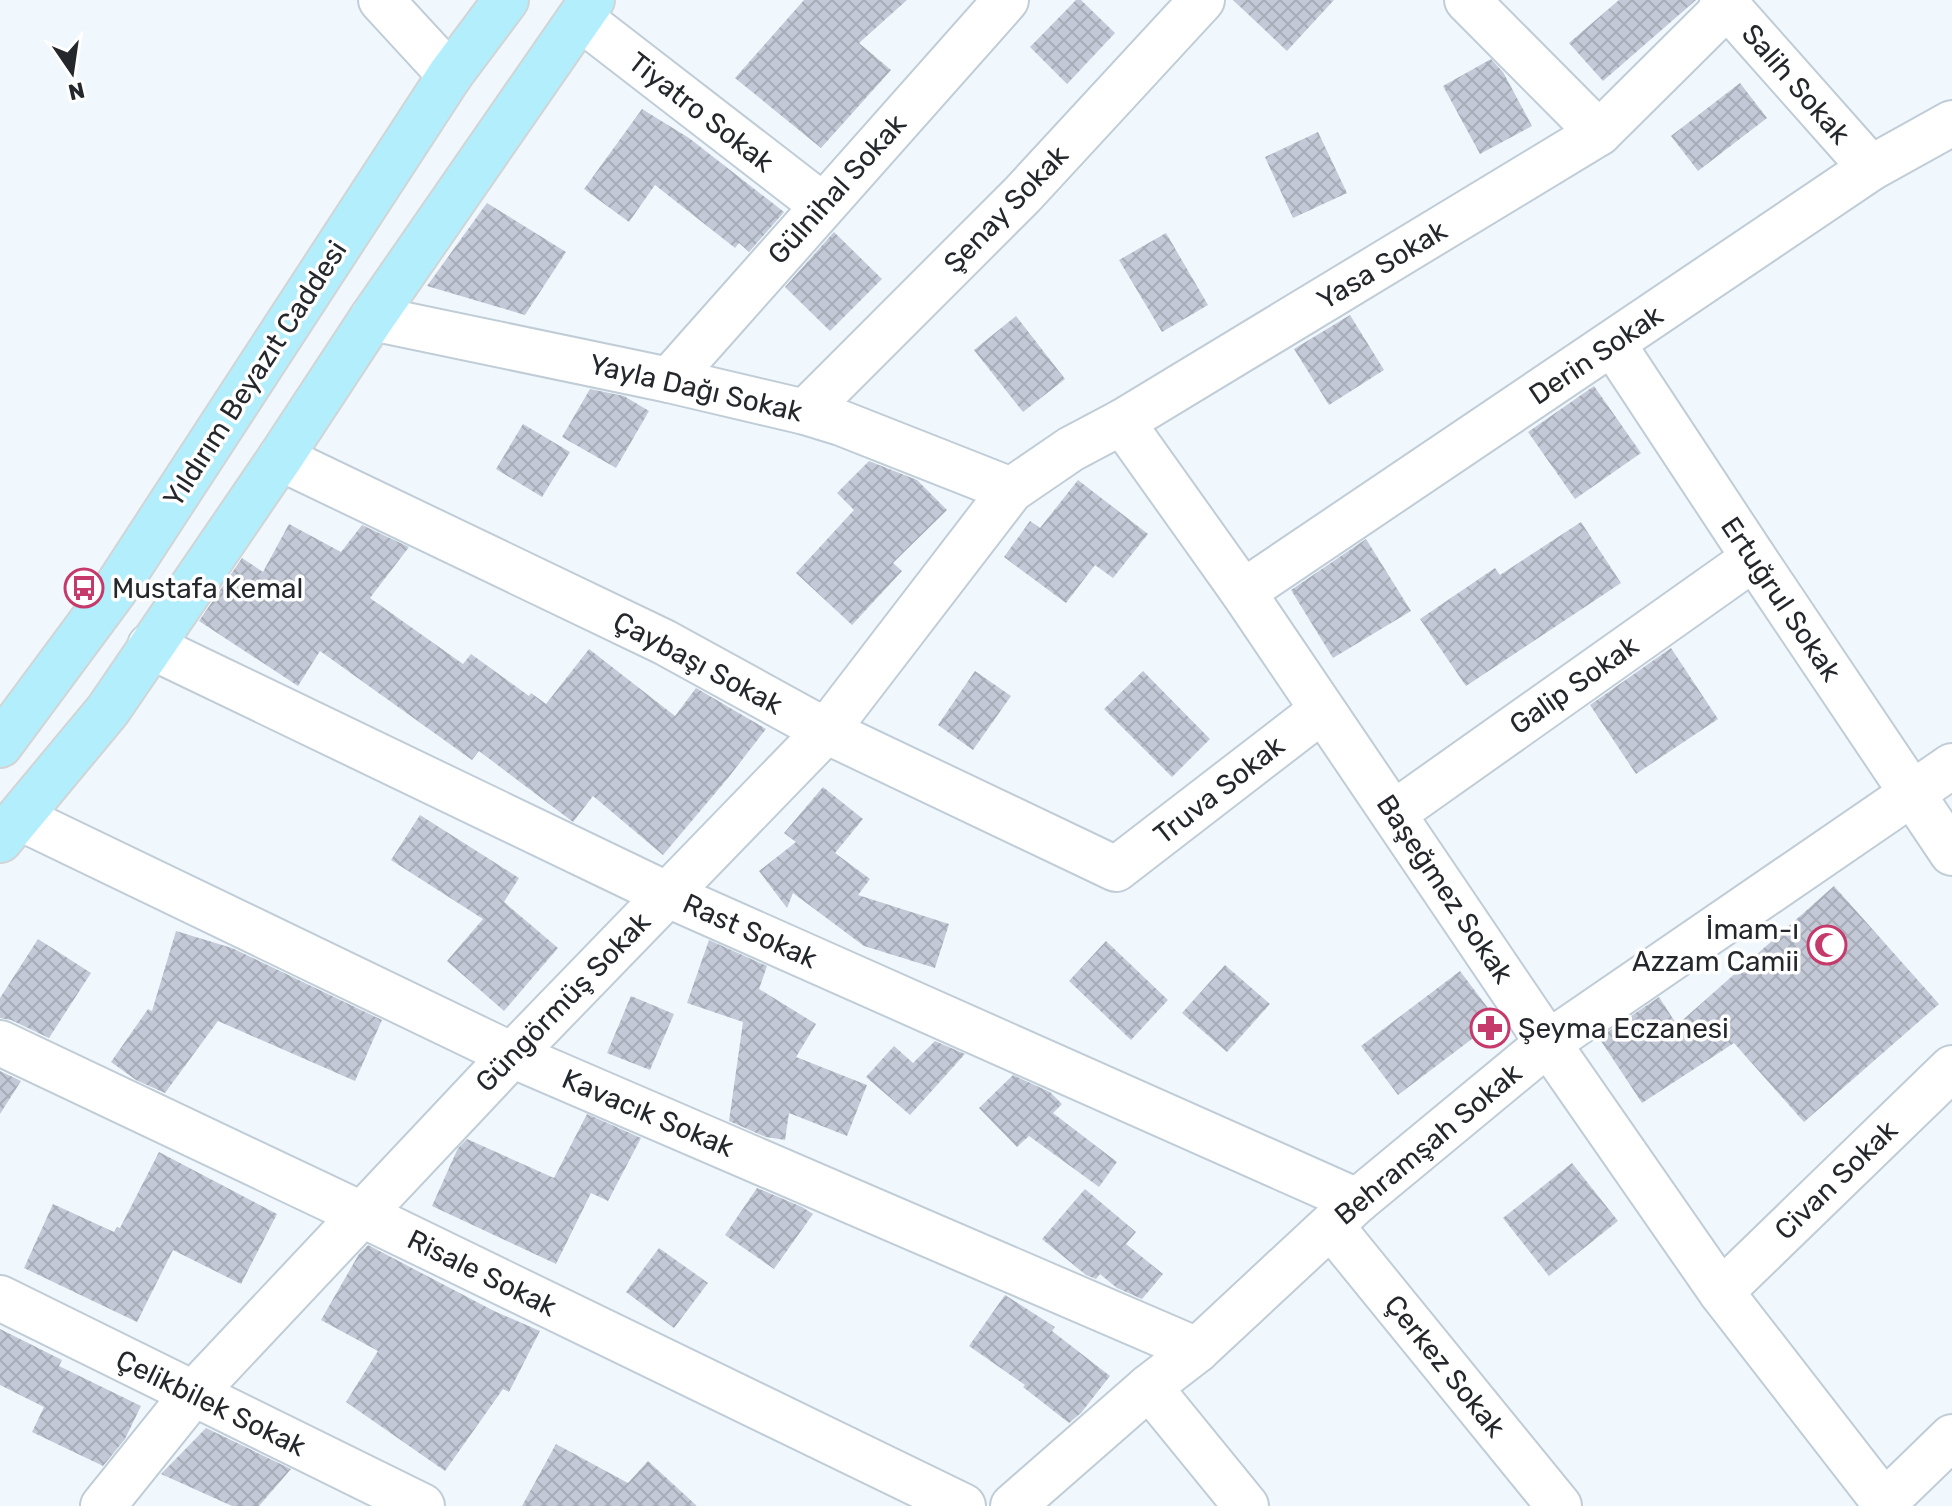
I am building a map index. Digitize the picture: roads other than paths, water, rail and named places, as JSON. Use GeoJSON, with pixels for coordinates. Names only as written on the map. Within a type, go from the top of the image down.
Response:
{"type":"FeatureCollection","features":[{"type":"Feature","properties":{"kind":"main road","name":"Yıldırım Beyazıt Caddesi"},"geometry":{"type":"LineString","coordinates":[[0,745],[114,591],[450,75],[506,0]]}},
{"type":"Feature","properties":{"kind":"main road"},"geometry":{"type":"LineString","coordinates":[[10,829],[108,710],[372,318],[586,9]]}},
{"type":"Feature","properties":{"kind":"street"},"geometry":{"type":"LineString","coordinates":[[381,0],[450,75]]}},
{"type":"Feature","properties":{"kind":"street","name":"Gülnihal Sokak"},"geometry":{"type":"LineString","coordinates":[[669,380],[1006,0]]}},
{"type":"Feature","properties":{"kind":"street","name":"Şenay Sokak"},"geometry":{"type":"LineString","coordinates":[[805,412],[1022,195],[1202,0]]}},
{"type":"Feature","properties":{"kind":"street"},"geometry":{"type":"LineString","coordinates":[[1467,0],[1599,133]]}},
{"type":"Feature","properties":{"kind":"street","name":"Yasa Sokak"},"geometry":{"type":"LineString","coordinates":[[1011,490],[1071,449],[1122,422],[1599,133],[1725,3]]}},
{"type":"Feature","properties":{"kind":"street","name":"Salih Sokak"},"geometry":{"type":"LineString","coordinates":[[1725,3],[1871,168]]}},
{"type":"Feature","properties":{"kind":"street","name":"Tiyatro Sokak"},"geometry":{"type":"LineString","coordinates":[[586,9],[822,205]]}},
{"type":"Feature","properties":{"kind":"street","name":"Derin Sokak"},"geometry":{"type":"LineString","coordinates":[[1243,592],[1871,168],[1952,123]]}},
{"type":"Feature","properties":{"kind":"street","name":"Yayla Dağı Sokak"},"geometry":{"type":"LineString","coordinates":[[372,318],[669,380],[805,412],[841,423],[1011,490]]}},
{"type":"Feature","properties":{"kind":"street","name":"Ertuğrul Sokak"},"geometry":{"type":"LineString","coordinates":[[1613,344],[1952,853]]}},
{"type":"Feature","properties":{"kind":"street","name":"Başeğmez Sokak"},"geometry":{"type":"LineString","coordinates":[[1122,422],[1243,592],[1321,711],[1721,1292],[1884,1505]]}},
{"type":"Feature","properties":{"kind":"street","name":"Çaybaşı Sokak"},"geometry":{"type":"LineString","coordinates":[[280,458],[664,642],[826,731],[1116,869]]}},
{"type":"Feature","properties":{"kind":"street","name":"Güngörmüş Sokak"},"geometry":{"type":"LineString","coordinates":[[103,1506],[193,1394],[512,1055],[826,731],[1011,490]]}},
{"type":"Feature","properties":{"kind":"street","name":"Galip Sokak"},"geometry":{"type":"LineString","coordinates":[[1394,813],[1754,558]]}},
{"type":"Feature","properties":{"kind":"street","name":"Rast Sokak"},"geometry":{"type":"LineString","coordinates":[[150,646],[666,894],[1344,1213]]}},
{"type":"Feature","properties":{"kind":"street","name":"Truva Sokak"},"geometry":{"type":"LineString","coordinates":[[1116,869],[1321,711]]}},
{"type":"Feature","properties":{"kind":"street","name":"Behramşah Sokak"},"geometry":{"type":"LineString","coordinates":[[1013,1506],[1149,1387],[1197,1350],[1344,1213],[1548,1043],[1952,766]]}},
{"type":"Feature","properties":{"kind":"street","name":"Kavacık Sokak"},"geometry":{"type":"LineString","coordinates":[[10,829],[512,1055],[1197,1350]]}},
{"type":"Feature","properties":{"kind":"street","name":"Risale Sokak"},"geometry":{"type":"LineString","coordinates":[[0,1043],[963,1506]]}},
{"type":"Feature","properties":{"kind":"street","name":"Civan Sokak"},"geometry":{"type":"LineString","coordinates":[[1721,1292],[1952,1068]]}},
{"type":"Feature","properties":{"kind":"street","name":"Çerkez Sokak"},"geometry":{"type":"LineString","coordinates":[[1344,1213],[1559,1506]]}},
{"type":"Feature","properties":{"kind":"street","name":"Çelikbilek Sokak"},"geometry":{"type":"LineString","coordinates":[[0,1298],[422,1506]]}},
{"type":"Feature","properties":{"kind":"street"},"geometry":{"type":"LineString","coordinates":[[1149,1387],[1246,1506]]}},
{"type":"Feature","properties":{"kind":"street"},"geometry":{"type":"LineString","coordinates":[[1884,1505],[1952,1437]]}},
{"type":"Feature","properties":{"kind":"place","name":"Mustafa Kemal"},"geometry":{"type":"Point","coordinates":[84,588]}},
{"type":"Feature","properties":{"kind":"place","name":"İmam-ı Azzam Camii"},"geometry":{"type":"Point","coordinates":[1827,945]}},
{"type":"Feature","properties":{"kind":"place","name":"Şeyma Eczanesi"},"geometry":{"type":"Point","coordinates":[1490,1028]}}]}
